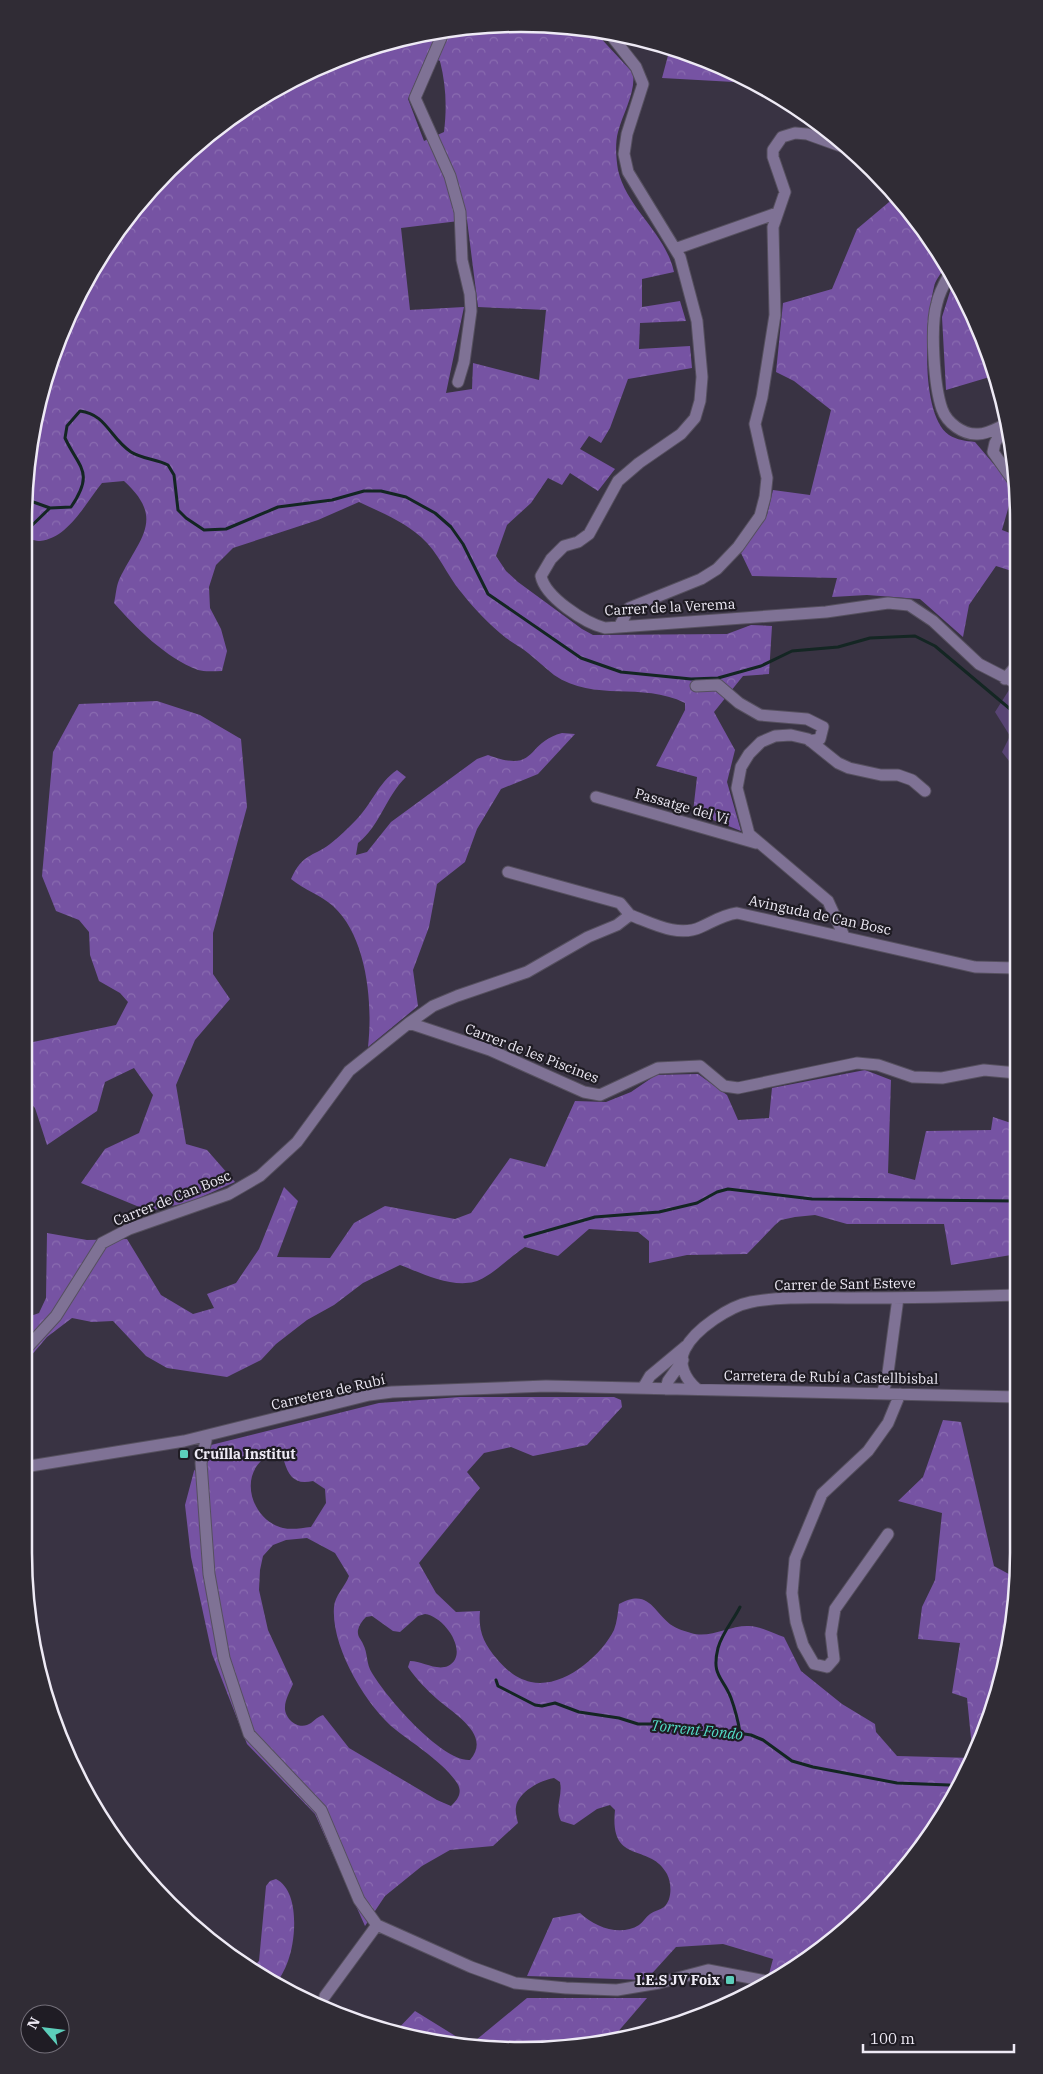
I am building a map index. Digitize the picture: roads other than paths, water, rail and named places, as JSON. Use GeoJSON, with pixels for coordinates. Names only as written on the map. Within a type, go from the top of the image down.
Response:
{"type":"FeatureCollection","features":[{"type":"Feature","properties":{"kind":"street"},"geometry":{"type":"LineString","coordinates":[[440,40],[415,98],[450,176],[460,212],[462,260],[470,294],[471,311],[464,362],[458,382]]}},
{"type":"Feature","properties":{"kind":"street","name":"Carrer de la Verema"},"geometry":{"type":"LineString","coordinates":[[616,42],[636,67],[643,84],[627,134],[624,154],[628,172],[680,257],[697,321],[702,377],[700,400],[695,418],[681,434],[639,463],[618,481],[589,534],[578,542],[564,546],[551,559],[541,576],[543,585],[580,617],[592,624],[605,628],[826,612],[888,603],[909,605],[932,621],[979,664],[1010,681]]}},
{"type":"Feature","properties":{"kind":"street"},"geometry":{"type":"LineString","coordinates":[[619,627],[629,608],[701,579],[718,569],[738,547],[760,516],[766,498],[767,478],[755,424],[762,397],[774,320],[776,293],[772,235],[777,213],[786,192],[773,157],[773,150],[778,140],[786,134],[807,134],[829,142]]}},
{"type":"Feature","properties":{"kind":"street"},"geometry":{"type":"LineString","coordinates":[[675,249],[777,213]]}},
{"type":"Feature","properties":{"kind":"street"},"geometry":{"type":"LineString","coordinates":[[947,280],[936,304],[934,328],[934,355],[942,410],[953,425],[970,434],[985,433],[1001,426]]}},
{"type":"Feature","properties":{"kind":"street"},"geometry":{"type":"LineString","coordinates":[[1002,431],[995,443],[993,452],[1007,472]]}},
{"type":"Feature","properties":{"kind":"street"},"geometry":{"type":"LineString","coordinates":[[696,686],[718,685],[738,703],[760,715],[807,720],[823,727],[820,739],[810,741]]}},
{"type":"Feature","properties":{"kind":"street"},"geometry":{"type":"LineString","coordinates":[[844,936],[828,901],[749,834],[738,788],[741,767],[749,754],[761,742],[775,736],[791,735],[810,741],[838,763],[849,768],[898,775],[912,780],[925,791]]}},
{"type":"Feature","properties":{"kind":"street","name":"Passatge del Vi"},"geometry":{"type":"LineString","coordinates":[[596,797],[760,844]]}},
{"type":"Feature","properties":{"kind":"street","name":"Avinguda de Can Bosc"},"geometry":{"type":"LineString","coordinates":[[508,872],[620,903],[630,915],[678,932],[701,927],[717,917],[737,912],[975,967],[1010,968]]}},
{"type":"Feature","properties":{"kind":"street"},"geometry":{"type":"LineString","coordinates":[[409,1023],[433,1006],[456,996],[527,972],[588,937],[617,925],[630,915]]}},
{"type":"Feature","properties":{"kind":"street","name":"Carrer de les Piscines"},"geometry":{"type":"LineString","coordinates":[[409,1023],[490,1050],[584,1092],[600,1095],[658,1068],[700,1066],[724,1086],[738,1088],[857,1063],[878,1065],[913,1076],[942,1078],[984,1070],[1010,1072]]}},
{"type":"Feature","properties":{"kind":"street","name":"Carrer de Can Bosc"},"geometry":{"type":"LineString","coordinates":[[32,1342],[56,1316],[102,1243],[130,1229],[229,1194],[260,1176],[297,1142],[349,1072],[409,1023]]}},
{"type":"Feature","properties":{"kind":"street","name":"Carrer de Sant Esteve"},"geometry":{"type":"LineString","coordinates":[[688,1344],[682,1360],[668,1381],[654,1388],[650,1376],[728,1309],[751,1302],[796,1298],[1010,1295]]}},
{"type":"Feature","properties":{"kind":"street"},"geometry":{"type":"LineString","coordinates":[[882,1393],[887,1380],[898,1298]]}},
{"type":"Feature","properties":{"kind":"street"},"geometry":{"type":"LineString","coordinates":[[682,1360],[682,1366],[690,1383],[698,1389]]}},
{"type":"Feature","properties":{"kind":"street","name":"Carretera de Rubí"},"geometry":{"type":"LineString","coordinates":[[32,1466],[184,1441],[369,1395],[392,1392],[546,1386],[654,1388]]}},
{"type":"Feature","properties":{"kind":"street","name":"Carretera de Rubí a Castellbisbal"},"geometry":{"type":"LineString","coordinates":[[654,1388],[1010,1397]]}},
{"type":"Feature","properties":{"kind":"street"},"geometry":{"type":"LineString","coordinates":[[888,1534],[835,1609],[831,1634],[834,1658],[827,1667],[814,1664],[803,1645],[796,1622],[792,1593],[796,1553],[822,1494],[868,1451],[888,1423],[900,1394]]}},
{"type":"Feature","properties":{"kind":"street"},"geometry":{"type":"LineString","coordinates":[[201,1463],[207,1436]]}},
{"type":"Feature","properties":{"kind":"street"},"geometry":{"type":"LineString","coordinates":[[184,1441],[197,1451],[201,1463],[209,1574],[221,1642],[224,1658],[249,1734],[321,1810],[359,1900],[377,1925],[472,1967],[515,1983],[617,1990],[659,1983],[708,1970],[759,1980]]}},
{"type":"Feature","properties":{"kind":"street"},"geometry":{"type":"LineString","coordinates":[[326,1996],[377,1925]]}},
{"type":"Feature","properties":{"kind":"waterway"},"geometry":{"type":"LineString","coordinates":[[33,502],[50,508],[71,507],[78,495],[82,486],[82,471],[65,438],[67,426],[80,411],[96,417],[131,452],[168,465],[174,475],[178,510],[204,530],[226,529],[278,507],[332,500],[364,491],[381,491],[406,497],[435,513],[451,527],[463,544],[488,594],[581,658],[621,672],[691,679],[718,678],[761,666],[792,651],[838,647],[870,638],[915,636],[935,646],[1010,709]]}},
{"type":"Feature","properties":{"kind":"waterway"},"geometry":{"type":"LineString","coordinates":[[32,525],[50,508]]}},
{"type":"Feature","properties":{"kind":"waterway"},"geometry":{"type":"LineString","coordinates":[[525,1237],[595,1217],[659,1212],[697,1203],[717,1192],[728,1189],[812,1199],[1010,1201]]}},
{"type":"Feature","properties":{"kind":"waterway"},"geometry":{"type":"LineString","coordinates":[[740,1607],[725,1632],[716,1657],[717,1671],[731,1698],[740,1732]]}},
{"type":"Feature","properties":{"kind":"waterway","name":"Torrent Fondo"},"geometry":{"type":"LineString","coordinates":[[496,1680],[498,1686],[535,1705],[542,1706],[555,1703],[579,1712],[619,1718],[638,1724],[657,1724],[695,1733],[725,1731],[751,1735],[763,1740],[792,1761],[813,1767],[897,1783],[951,1786]]}},
{"type":"Feature","properties":{"kind":"place","name":"Cruïlla Institut"},"geometry":{"type":"Point","coordinates":[184,1454]}},
{"type":"Feature","properties":{"kind":"place","name":"I.E.S JV Foix"},"geometry":{"type":"Point","coordinates":[730,1980]}}]}
